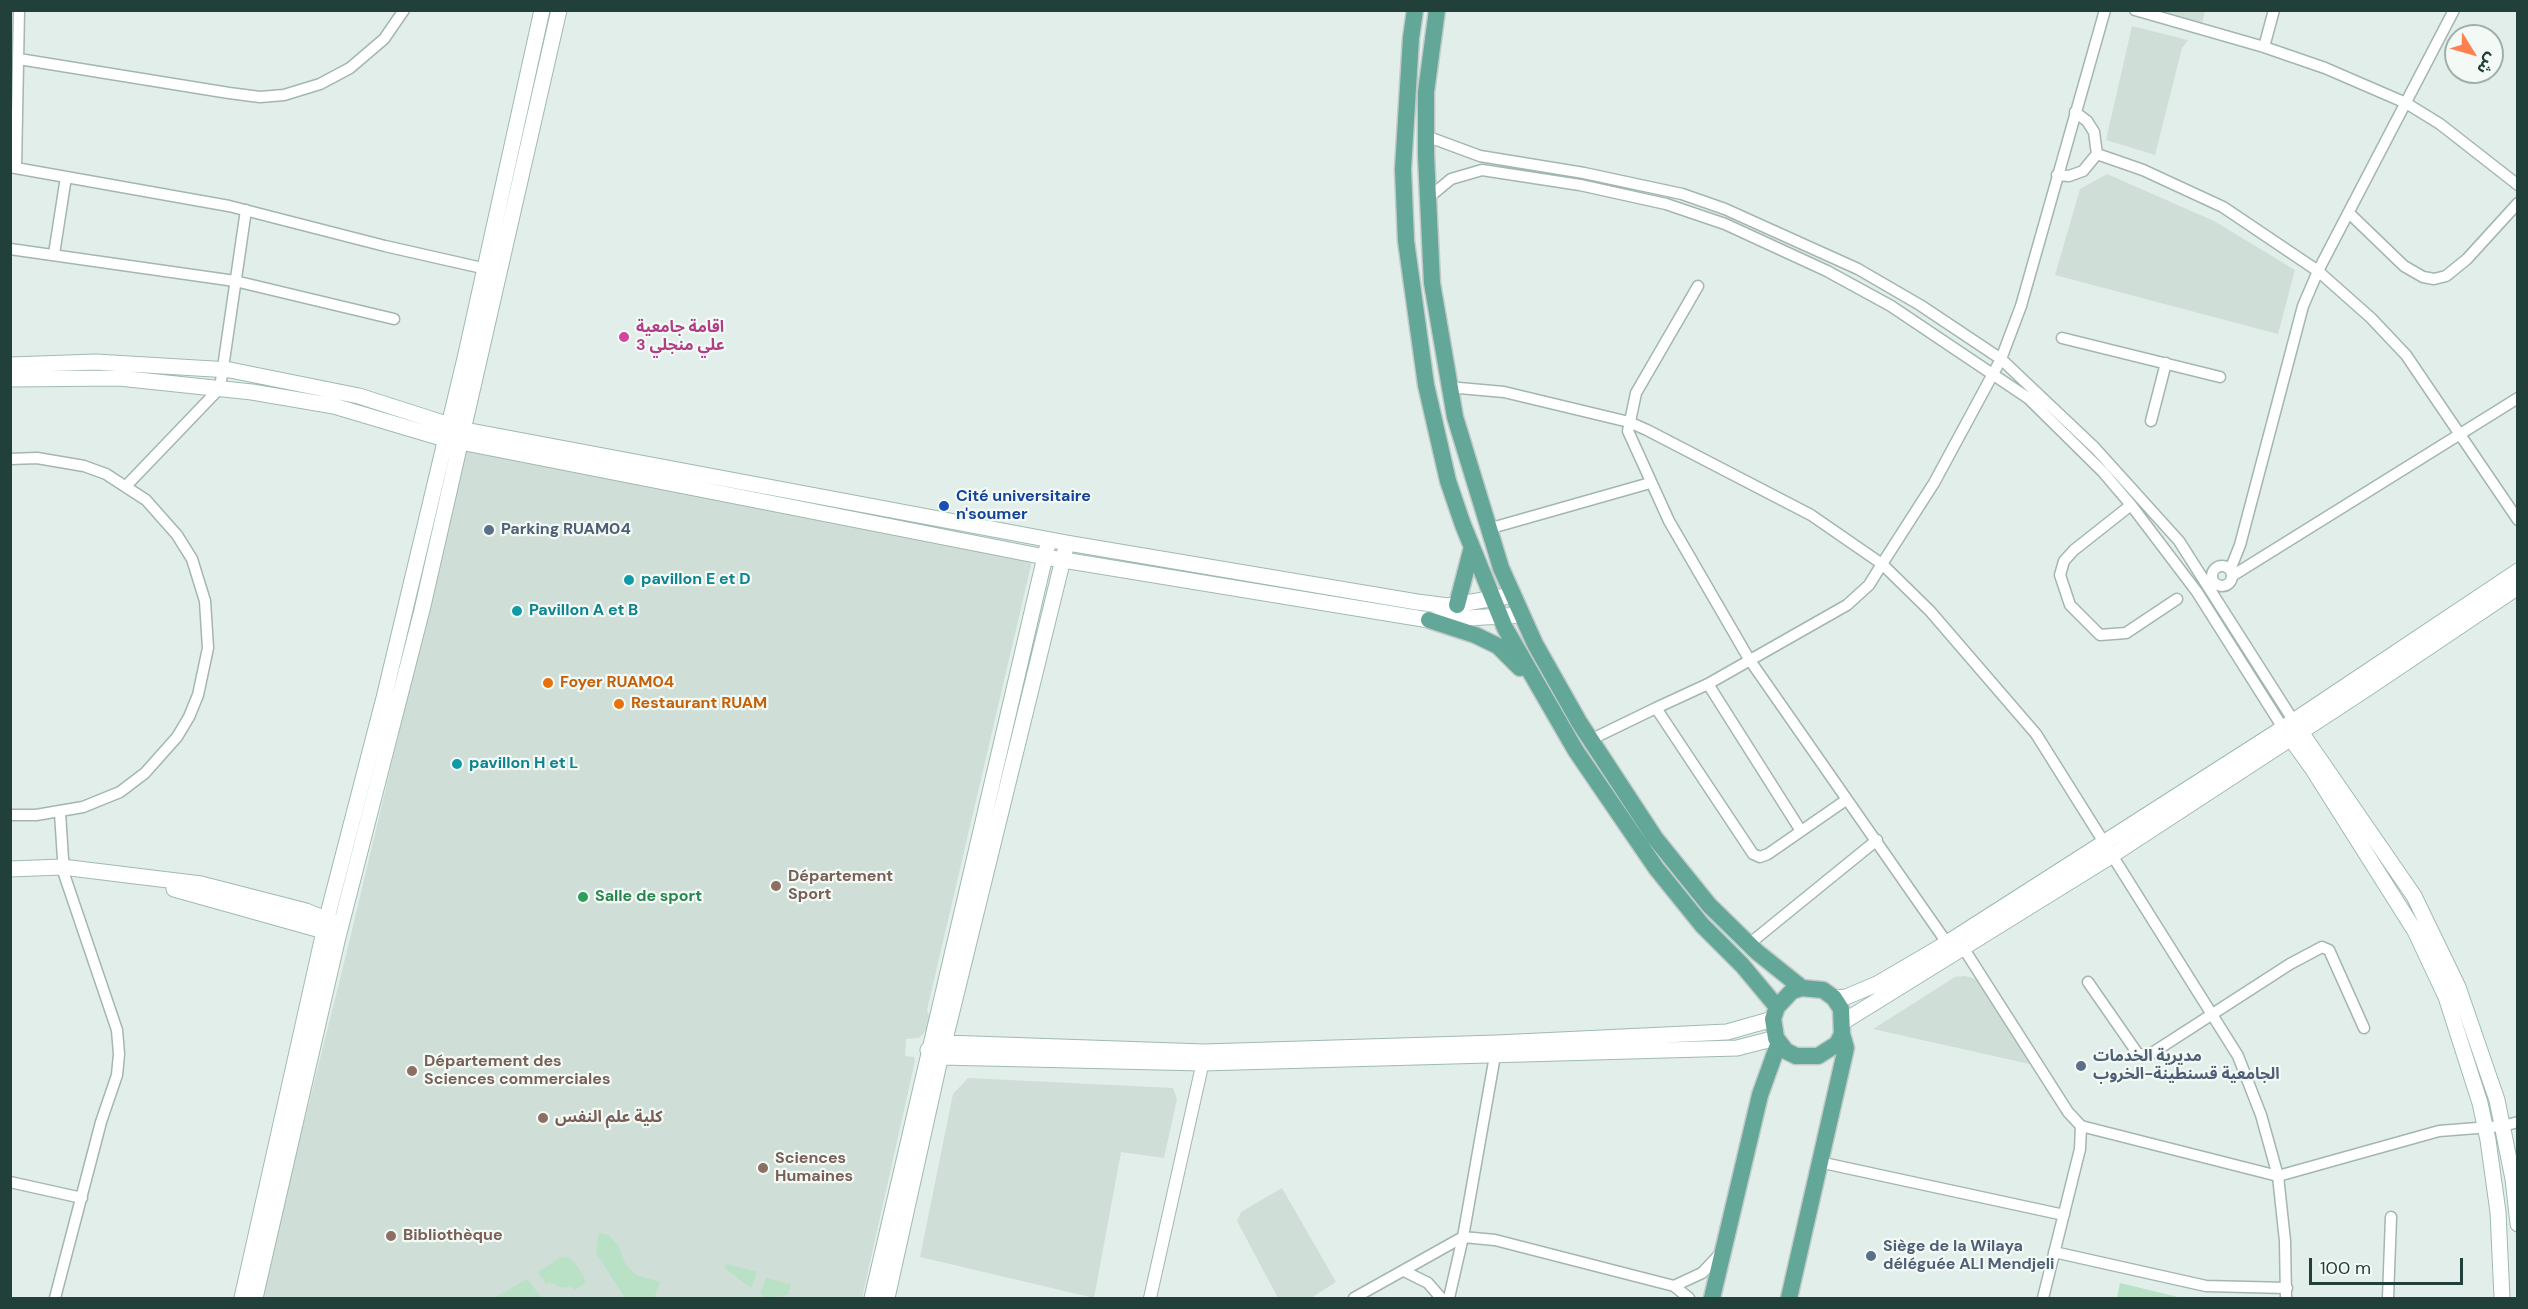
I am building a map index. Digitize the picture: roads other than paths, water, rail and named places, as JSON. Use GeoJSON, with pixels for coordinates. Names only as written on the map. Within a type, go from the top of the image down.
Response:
{"type":"FeatureCollection","features":[{"type":"Feature","properties":{"kind":"main road"},"geometry":{"type":"LineString","coordinates":[[255,1299],[340,927],[422,610],[463,436],[542,10]]}},
{"type":"Feature","properties":{"kind":"main road"},"geometry":{"type":"LineString","coordinates":[[242,1299],[325,924],[384,698],[447,432],[493,271],[559,10]]}},
{"type":"Feature","properties":{"kind":"main road"},"geometry":{"type":"LineString","coordinates":[[1415,10],[1411,38],[1403,170],[1406,241],[1425,385],[1448,481],[1491,599],[1533,680],[1606,796],[1656,868],[1702,925],[1742,965],[1775,1013],[1777,1040],[1760,1095],[1712,1299]]}},
{"type":"Feature","properties":{"kind":"main road"},"geometry":{"type":"LineString","coordinates":[[1437,10],[1426,92],[1427,200],[1432,283],[1448,387],[1488,528],[1513,595],[1535,644],[1590,740],[1655,838],[1709,905],[1749,944],[1802,988]]}},
{"type":"Feature","properties":{"kind":"main road"},"geometry":{"type":"LineString","coordinates":[[10,365],[96,363],[221,369],[359,396],[447,432]]}},
{"type":"Feature","properties":{"kind":"main road"},"geometry":{"type":"LineString","coordinates":[[10,379],[119,378],[220,388],[334,406],[463,436],[1044,557],[1430,620],[1475,634],[1498,646],[1533,680]]}},
{"type":"Feature","properties":{"kind":"main road"},"geometry":{"type":"LineString","coordinates":[[463,436],[1452,610],[1500,617],[1522,615]]}},
{"type":"Feature","properties":{"kind":"main road"},"geometry":{"type":"LineString","coordinates":[[887,1299],[1048,539]]}},
{"type":"Feature","properties":{"kind":"main road"},"geometry":{"type":"LineString","coordinates":[[872,1299],[1067,543]]}},
{"type":"Feature","properties":{"kind":"main road"},"geometry":{"type":"LineString","coordinates":[[1452,610],[1472,547]]}},
{"type":"Feature","properties":{"kind":"main road"},"geometry":{"type":"LineString","coordinates":[[2292,730],[2517,571]]}},
{"type":"Feature","properties":{"kind":"main road"},"geometry":{"type":"LineString","coordinates":[[1244,590],[1246,573]]}},
{"type":"Feature","properties":{"kind":"main road"},"geometry":{"type":"LineString","coordinates":[[1777,1040],[1796,1056],[1818,1056],[1837,1044],[1843,1028],[1964,949],[2107,850],[2517,587]]}},
{"type":"Feature","properties":{"kind":"main road"},"geometry":{"type":"LineString","coordinates":[[1430,620],[1452,610],[1513,595]]}},
{"type":"Feature","properties":{"kind":"main road"},"geometry":{"type":"LineString","coordinates":[[2292,730],[2383,847],[2415,896],[2435,936],[2510,1124],[2517,1224]]}},
{"type":"Feature","properties":{"kind":"main road"},"geometry":{"type":"LineString","coordinates":[[2292,730],[2312,768],[2415,932],[2446,997],[2480,1103],[2498,1212],[2502,1299]]}},
{"type":"Feature","properties":{"kind":"main road"},"geometry":{"type":"LineString","coordinates":[[1834,998],[1846,997],[1877,984],[2107,850]]}},
{"type":"Feature","properties":{"kind":"main road"},"geometry":{"type":"LineString","coordinates":[[10,869],[63,871],[164,887],[340,927]]}},
{"type":"Feature","properties":{"kind":"main road"},"geometry":{"type":"LineString","coordinates":[[10,877],[63,871]]}},
{"type":"Feature","properties":{"kind":"main road"},"geometry":{"type":"LineString","coordinates":[[1496,1049],[1727,1032],[1775,1013],[1783,998],[1802,988],[1823,990],[1834,998],[1841,1009],[1846,1048],[1789,1299]]}},
{"type":"Feature","properties":{"kind":"main road"},"geometry":{"type":"LineString","coordinates":[[938,1050],[1204,1058],[1496,1049],[1737,1048],[1777,1040]]}},
{"type":"Feature","properties":{"kind":"street"},"geometry":{"type":"LineString","coordinates":[[20,10],[13,168],[246,210],[493,271]]}},
{"type":"Feature","properties":{"kind":"street"},"geometry":{"type":"LineString","coordinates":[[19,59],[229,93],[260,97],[284,95],[320,84],[350,68],[384,39],[404,10]]}},
{"type":"Feature","properties":{"kind":"street"},"geometry":{"type":"LineString","coordinates":[[1590,740],[1708,684],[1847,606],[1869,585],[1934,483],[2001,359],[2021,306],[2105,10]]}},
{"type":"Feature","properties":{"kind":"street"},"geometry":{"type":"LineString","coordinates":[[2135,10],[2264,47],[2325,68],[2406,103],[2440,124],[2517,185]]}},
{"type":"Feature","properties":{"kind":"street"},"geometry":{"type":"LineString","coordinates":[[2264,47],[2274,10]]}},
{"type":"Feature","properties":{"kind":"street"},"geometry":{"type":"LineString","coordinates":[[2197,592],[2210,584],[2225,586],[2231,573],[2249,515],[2292,340],[2318,271],[2454,10]]}},
{"type":"Feature","properties":{"kind":"street"},"geometry":{"type":"LineString","coordinates":[[2057,175],[2069,176],[2083,171],[2097,154],[2094,132],[2087,121],[2075,112]]}},
{"type":"Feature","properties":{"kind":"street"},"geometry":{"type":"LineString","coordinates":[[1426,136],[1480,156],[1682,194],[1793,238],[1858,268],[1920,305],[2001,359],[2096,448],[2179,542],[2210,584],[2292,730]]}},
{"type":"Feature","properties":{"kind":"street"},"geometry":{"type":"LineString","coordinates":[[2097,154],[2144,170],[2223,207],[2318,271],[2371,318],[2406,356],[2517,520]]}},
{"type":"Feature","properties":{"kind":"street"},"geometry":{"type":"LineString","coordinates":[[1427,200],[1451,179],[1482,170],[1666,204],[1725,224],[1891,306],[2028,398],[2131,505],[2197,592],[2292,730]]}},
{"type":"Feature","properties":{"kind":"street"},"geometry":{"type":"LineString","coordinates":[[54,255],[66,177]]}},
{"type":"Feature","properties":{"kind":"street"},"geometry":{"type":"LineString","coordinates":[[1614,193],[1617,180]]}},
{"type":"Feature","properties":{"kind":"street"},"geometry":{"type":"LineString","coordinates":[[2349,213],[2404,266],[2423,277],[2434,279],[2445,276],[2466,259],[2517,203]]}},
{"type":"Feature","properties":{"kind":"street"},"geometry":{"type":"LineString","coordinates":[[126,486],[220,388],[246,210]]}},
{"type":"Feature","properties":{"kind":"street"},"geometry":{"type":"LineString","coordinates":[[10,249],[235,281],[394,319]]}},
{"type":"Feature","properties":{"kind":"street"},"geometry":{"type":"LineString","coordinates":[[1698,286],[1636,393],[1628,431],[1650,483],[1719,611],[1749,659],[1947,943],[1964,949],[2068,1112],[2081,1126],[2278,1176],[2439,1131],[2510,1124]]}},
{"type":"Feature","properties":{"kind":"street"},"geometry":{"type":"LineString","coordinates":[[2062,338],[2220,377]]}},
{"type":"Feature","properties":{"kind":"street"},"geometry":{"type":"LineString","coordinates":[[2151,421],[2166,363]]}},
{"type":"Feature","properties":{"kind":"street"},"geometry":{"type":"LineString","coordinates":[[1448,387],[1504,392],[1629,422],[1812,514],[1882,564],[1930,611],[2036,734],[2238,1056],[2261,1115],[2278,1176],[2287,1293],[2206,1286],[2055,1252]]}},
{"type":"Feature","properties":{"kind":"street"},"geometry":{"type":"LineString","coordinates":[[2231,573],[2460,435],[2517,398]]}},
{"type":"Feature","properties":{"kind":"street"},"geometry":{"type":"LineString","coordinates":[[10,459],[60,460],[84,466],[126,486],[163,517],[192,559],[205,601],[208,624],[205,672],[198,695],[177,737],[145,773],[120,792],[83,807],[60,813],[10,814]]}},
{"type":"Feature","properties":{"kind":"street"},"geometry":{"type":"LineString","coordinates":[[1488,528],[1650,483]]}},
{"type":"Feature","properties":{"kind":"street"},"geometry":{"type":"LineString","coordinates":[[2131,505],[2068,554],[2060,575],[2070,605],[2100,636],[2126,633],[2177,599]]}},
{"type":"Feature","properties":{"kind":"street"},"geometry":{"type":"LineString","coordinates":[[2210,584],[2211,576],[2217,567],[2224,566],[2231,573]]}},
{"type":"Feature","properties":{"kind":"street"},"geometry":{"type":"LineString","coordinates":[[1708,684],[1801,831]]}},
{"type":"Feature","properties":{"kind":"street"},"geometry":{"type":"LineString","coordinates":[[1656,708],[1753,854],[1760,857],[1768,855],[1846,800]]}},
{"type":"Feature","properties":{"kind":"street"},"geometry":{"type":"LineString","coordinates":[[56,1299],[81,1198],[117,1075],[117,1030],[63,871],[60,813]]}},
{"type":"Feature","properties":{"kind":"street"},"geometry":{"type":"LineString","coordinates":[[1749,944],[1877,840]]}},
{"type":"Feature","properties":{"kind":"street"},"geometry":{"type":"LineString","coordinates":[[2088,982],[2138,1054],[2145,1056],[2157,1052],[2211,1014],[2290,964],[2322,947],[2329,950],[2364,1028]]}},
{"type":"Feature","properties":{"kind":"street"},"geometry":{"type":"LineString","coordinates":[[1449,1299],[1463,1237],[1496,1049]]}},
{"type":"Feature","properties":{"kind":"street"},"geometry":{"type":"LineString","coordinates":[[1150,1299],[1204,1058]]}},
{"type":"Feature","properties":{"kind":"street"},"geometry":{"type":"LineString","coordinates":[[2043,1299],[2080,1149],[2081,1126]]}},
{"type":"Feature","properties":{"kind":"street"},"geometry":{"type":"LineString","coordinates":[[1819,1162],[2064,1215]]}},
{"type":"Feature","properties":{"kind":"street"},"geometry":{"type":"LineString","coordinates":[[10,1182],[81,1198]]}},
{"type":"Feature","properties":{"kind":"street"},"geometry":{"type":"LineString","coordinates":[[2388,1299],[2391,1216]]}},
{"type":"Feature","properties":{"kind":"street"},"geometry":{"type":"LineString","coordinates":[[1354,1299],[1463,1237],[1495,1239],[1674,1286],[1689,1299]]}},
{"type":"Feature","properties":{"kind":"street"},"geometry":{"type":"LineString","coordinates":[[1674,1286],[1702,1273],[1725,1248]]}},
{"type":"Feature","properties":{"kind":"street"},"geometry":{"type":"LineString","coordinates":[[1404,1271],[1428,1283],[1441,1299]]}},
{"type":"Feature","properties":{"kind":"place","name":"اقامة جامعية علي منجلي 3"},"geometry":{"type":"Point","coordinates":[624,337]}},
{"type":"Feature","properties":{"kind":"place","name":"Cité universitaire n'soumer"},"geometry":{"type":"Point","coordinates":[944,506]}},
{"type":"Feature","properties":{"kind":"place","name":"Parking RUAM04"},"geometry":{"type":"Point","coordinates":[489,530]}},
{"type":"Feature","properties":{"kind":"place","name":"pavillon E et D"},"geometry":{"type":"Point","coordinates":[629,580]}},
{"type":"Feature","properties":{"kind":"place","name":"Pavillon A et B"},"geometry":{"type":"Point","coordinates":[517,611]}},
{"type":"Feature","properties":{"kind":"place","name":"Foyer RUAM04"},"geometry":{"type":"Point","coordinates":[548,683]}},
{"type":"Feature","properties":{"kind":"place","name":"Restaurant RUAM"},"geometry":{"type":"Point","coordinates":[619,704]}},
{"type":"Feature","properties":{"kind":"place","name":"pavillon H et L"},"geometry":{"type":"Point","coordinates":[457,764]}},
{"type":"Feature","properties":{"kind":"place","name":"Département Sport"},"geometry":{"type":"Point","coordinates":[776,886]}},
{"type":"Feature","properties":{"kind":"place","name":"Salle de sport"},"geometry":{"type":"Point","coordinates":[583,897]}},
{"type":"Feature","properties":{"kind":"place","name":"مديرية الخدمات الجامعية قسنطينة-الخروب"},"geometry":{"type":"Point","coordinates":[2081,1066]}},
{"type":"Feature","properties":{"kind":"place","name":"Département des Sciences commerciales"},"geometry":{"type":"Point","coordinates":[412,1071]}},
{"type":"Feature","properties":{"kind":"place","name":"كلية علم النفس"},"geometry":{"type":"Point","coordinates":[543,1118]}},
{"type":"Feature","properties":{"kind":"place","name":"Sciences Humaines"},"geometry":{"type":"Point","coordinates":[763,1168]}},
{"type":"Feature","properties":{"kind":"place","name":"Bibliothèque"},"geometry":{"type":"Point","coordinates":[391,1236]}},
{"type":"Feature","properties":{"kind":"place","name":"Siège de la Wilaya déléguée ALI Mendjeli"},"geometry":{"type":"Point","coordinates":[1871,1256]}}]}
